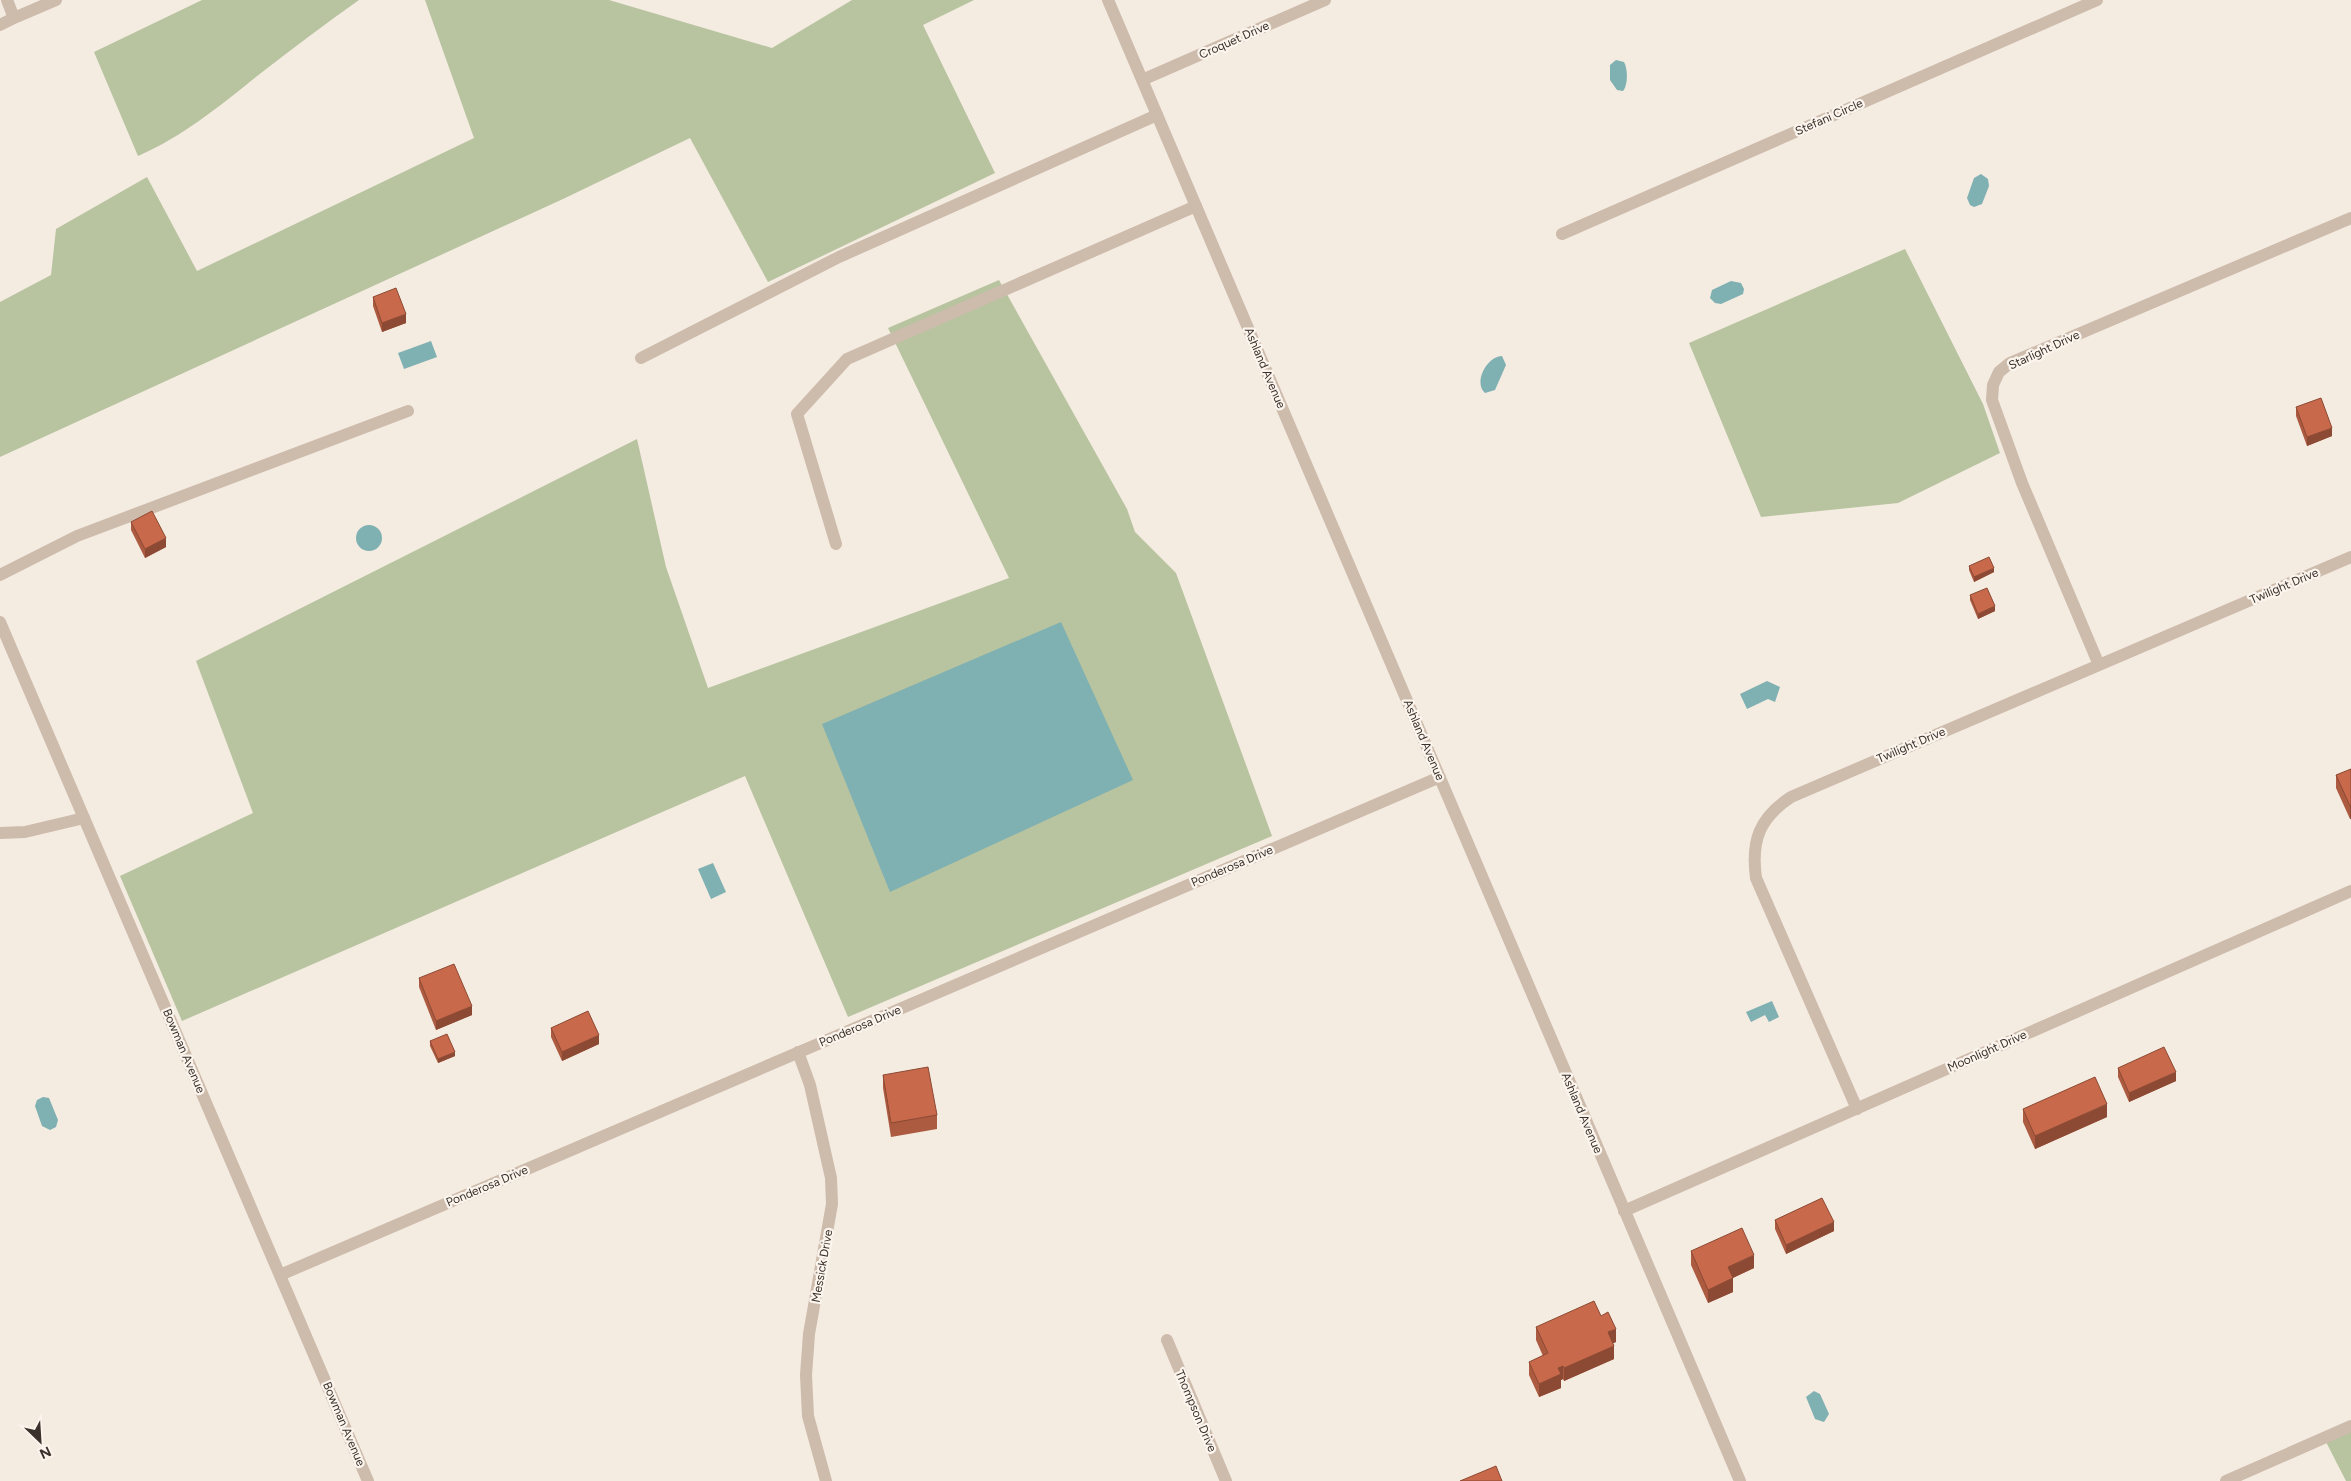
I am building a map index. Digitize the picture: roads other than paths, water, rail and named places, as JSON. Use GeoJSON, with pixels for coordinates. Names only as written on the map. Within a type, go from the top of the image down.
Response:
{"type":"FeatureCollection","features":[{"type":"Feature","properties":{"kind":"street"},"geometry":{"type":"LineString","coordinates":[[6,0],[14,18]]}},
{"type":"Feature","properties":{"kind":"street"},"geometry":{"type":"LineString","coordinates":[[0,25],[56,0]]}},
{"type":"Feature","properties":{"kind":"street","name":"Ashland Avenue"},"geometry":{"type":"LineString","coordinates":[[1108,0],[1740,1481]]}},
{"type":"Feature","properties":{"kind":"street","name":"Croquet Drive"},"geometry":{"type":"LineString","coordinates":[[1142,80],[1325,0]]}},
{"type":"Feature","properties":{"kind":"street","name":"Stefani Circle"},"geometry":{"type":"LineString","coordinates":[[1562,234],[2097,0]]}},
{"type":"Feature","properties":{"kind":"street"},"geometry":{"type":"LineString","coordinates":[[641,358],[839,257],[1157,115]]}},
{"type":"Feature","properties":{"kind":"street"},"geometry":{"type":"LineString","coordinates":[[836,544],[798,414],[847,359],[1196,206]]}},
{"type":"Feature","properties":{"kind":"street","name":"Starlight Drive"},"geometry":{"type":"LineString","coordinates":[[2099,665],[2022,483],[1992,400],[1993,385],[1999,372],[2010,363],[2351,218]]}},
{"type":"Feature","properties":{"kind":"street"},"geometry":{"type":"LineString","coordinates":[[0,574],[77,536],[408,411]]}},
{"type":"Feature","properties":{"kind":"street","name":"Twilight Drive"},"geometry":{"type":"LineString","coordinates":[[1857,1109],[1756,878],[1754,851],[1756,838],[1765,819],[1777,806],[1790,797],[2351,557]]}},
{"type":"Feature","properties":{"kind":"street","name":"Bowman Avenue"},"geometry":{"type":"LineString","coordinates":[[0,622],[368,1481]]}},
{"type":"Feature","properties":{"kind":"street","name":"Ponderosa Drive"},"geometry":{"type":"LineString","coordinates":[[280,1275],[1440,777]]}},
{"type":"Feature","properties":{"kind":"street"},"geometry":{"type":"LineString","coordinates":[[0,833],[25,832],[84,818]]}},
{"type":"Feature","properties":{"kind":"street","name":"Moonlight Drive"},"geometry":{"type":"LineString","coordinates":[[1624,1211],[2351,891]]}},
{"type":"Feature","properties":{"kind":"street","name":"Messick Drive"},"geometry":{"type":"LineString","coordinates":[[798,1052],[810,1085],[831,1178],[832,1204],[809,1334],[806,1375],[808,1416],[826,1481]]}},
{"type":"Feature","properties":{"kind":"street","name":"Thompson Drive"},"geometry":{"type":"LineString","coordinates":[[1167,1340],[1226,1481]]}},
{"type":"Feature","properties":{"kind":"street"},"geometry":{"type":"LineString","coordinates":[[2226,1481],[2351,1426]]}},
{"type":"Feature","properties":{"kind":"water"},"geometry":{"type":"Polygon","coordinates":[[[1616,60],[1624,62],[1626,69],[1627,81],[1623,91],[1617,90],[1610,80],[1610,65],[1616,60]]]}},
{"type":"Feature","properties":{"kind":"water"},"geometry":{"type":"Polygon","coordinates":[[[1981,174],[1988,179],[1989,186],[1982,204],[1974,207],[1970,205],[1967,198],[1974,178],[1981,174]]]}},
{"type":"Feature","properties":{"kind":"water"},"geometry":{"type":"Polygon","coordinates":[[[1731,281],[1741,283],[1744,289],[1743,294],[1721,304],[1715,303],[1710,298],[1712,290],[1731,281]]]}},
{"type":"Feature","properties":{"kind":"water"},"geometry":{"type":"Polygon","coordinates":[[[431,341],[437,357],[404,369],[398,353],[431,341]]]}},
{"type":"Feature","properties":{"kind":"water"},"geometry":{"type":"Polygon","coordinates":[[[1502,356],[1506,365],[1495,390],[1485,393],[1480,383],[1483,371],[1491,360],[1502,356]]]}},
{"type":"Feature","properties":{"kind":"water"},"geometry":{"type":"Polygon","coordinates":[[[369,525],[378,529],[382,538],[378,547],[369,551],[360,547],[356,538],[360,529],[369,525]]]}},
{"type":"Feature","properties":{"kind":"water"},"geometry":{"type":"Polygon","coordinates":[[[1061,622],[1133,780],[890,892],[822,724],[1061,622]]]}},
{"type":"Feature","properties":{"kind":"water"},"geometry":{"type":"Polygon","coordinates":[[[1767,681],[1780,687],[1775,702],[1768,699],[1747,709],[1740,694],[1767,681]]]}},
{"type":"Feature","properties":{"kind":"water"},"geometry":{"type":"Polygon","coordinates":[[[713,863],[726,892],[711,899],[698,869],[713,863]]]}},
{"type":"Feature","properties":{"kind":"water"},"geometry":{"type":"Polygon","coordinates":[[[1772,1001],[1779,1017],[1769,1022],[1765,1015],[1751,1022],[1746,1012],[1772,1001]]]}},
{"type":"Feature","properties":{"kind":"water"},"geometry":{"type":"Polygon","coordinates":[[[43,1097],[49,1098],[58,1120],[56,1127],[50,1130],[42,1126],[35,1106],[37,1100],[43,1097]]]}},
{"type":"Feature","properties":{"kind":"water"},"geometry":{"type":"Polygon","coordinates":[[[1814,1391],[1820,1394],[1829,1414],[1824,1422],[1815,1419],[1806,1397],[1814,1391]]]}}]}
